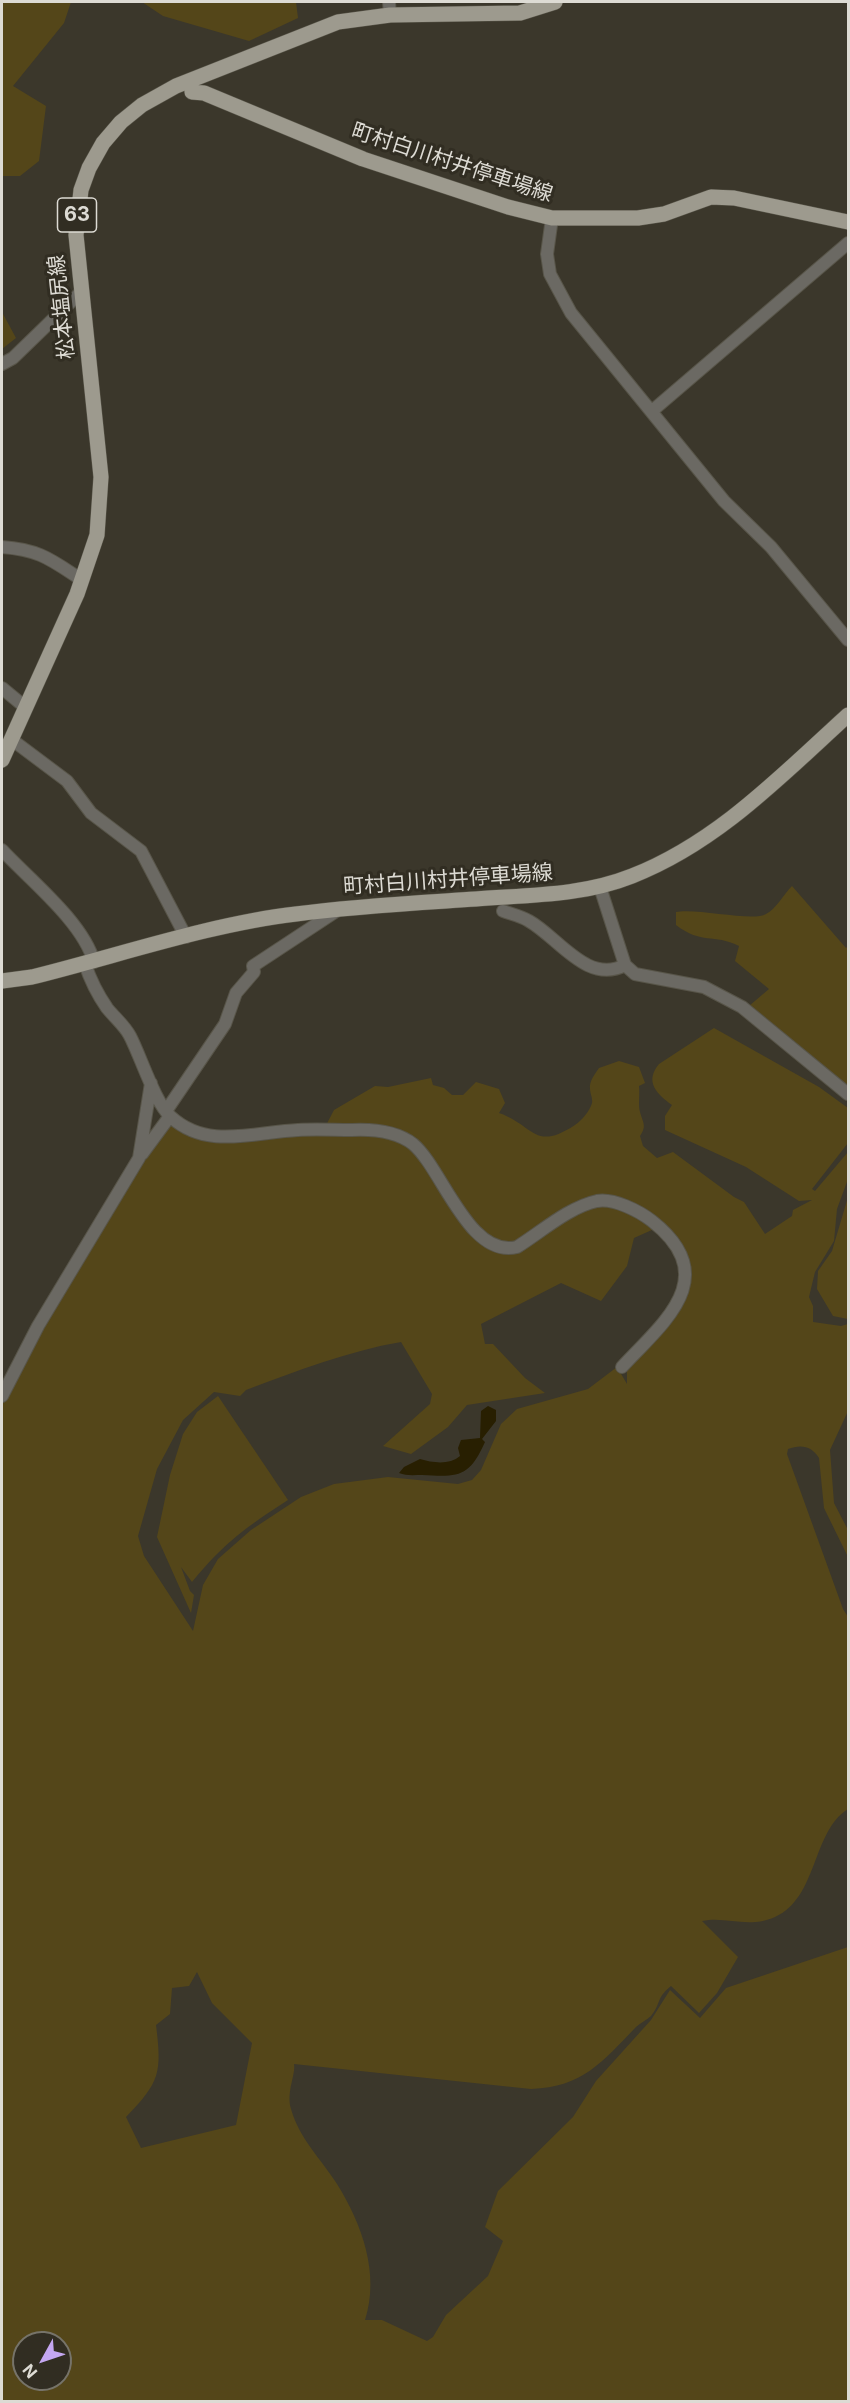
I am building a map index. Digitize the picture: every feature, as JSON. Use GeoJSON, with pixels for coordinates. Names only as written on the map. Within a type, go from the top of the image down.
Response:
{"type":"FeatureCollection","features":[{"type":"Feature","properties":{"kind":"main road","name":"松本塩尻線"},"geometry":{"type":"LineString","coordinates":[[2,760],[82,580],[97,535],[101,477],[76,235],[81,190],[89,168],[103,143],[121,122],[142,105],[176,86],[310,31],[389,8],[520,13],[555,2]]}},
{"type":"Feature","properties":{"kind":"main road","name":"町村白川村井停車場線"},"geometry":{"type":"LineString","coordinates":[[192,92],[204,93],[363,159],[508,207],[552,218],[638,218],[664,214],[711,197],[734,198],[849,222]]}},
{"type":"Feature","properties":{"kind":"main road","name":"町村白川村井停車場線"},"geometry":{"type":"LineString","coordinates":[[2,981],[89,963],[264,918],[338,910],[550,895],[600,887],[632,876],[694,845],[737,814],[849,715]]}},
{"type":"Feature","properties":{"kind":"street"},"geometry":{"type":"LineString","coordinates":[[552,218],[548,254],[550,274],[571,313],[724,501],[771,547],[849,640]]}},
{"type":"Feature","properties":{"kind":"street"},"geometry":{"type":"LineString","coordinates":[[652,411],[849,243]]}},
{"type":"Feature","properties":{"kind":"street"},"geometry":{"type":"LineString","coordinates":[[2,364],[13,358],[81,292]]}},
{"type":"Feature","properties":{"kind":"street"},"geometry":{"type":"LineString","coordinates":[[2,547],[28,549],[59,563],[82,580]]}},
{"type":"Feature","properties":{"kind":"street"},"geometry":{"type":"LineString","coordinates":[[2,688],[25,706]]}},
{"type":"Feature","properties":{"kind":"street"},"geometry":{"type":"LineString","coordinates":[[11,739],[67,781],[91,813],[141,851],[186,938]]}},
{"type":"Feature","properties":{"kind":"street"},"geometry":{"type":"LineString","coordinates":[[2,850],[58,908],[85,941],[89,963],[107,1008],[129,1033],[151,1083],[168,1113],[192,1132],[209,1137],[237,1137],[297,1130],[372,1130],[395,1134],[413,1144],[427,1160],[444,1191],[478,1233],[494,1246],[507,1250],[517,1247],[578,1208],[599,1201],[622,1205],[642,1214],[669,1238],[679,1253],[685,1265],[685,1286],[674,1311],[622,1367]]}},
{"type":"Feature","properties":{"kind":"street"},"geometry":{"type":"LineString","coordinates":[[600,887],[625,965],[634,974],[704,987],[742,1007],[849,1094]]}},
{"type":"Feature","properties":{"kind":"street"},"geometry":{"type":"LineString","coordinates":[[2,1396],[38,1326],[139,1158],[225,1024],[236,993],[254,972],[253,966],[338,910]]}},
{"type":"Feature","properties":{"kind":"street"},"geometry":{"type":"LineString","coordinates":[[503,911],[530,921],[576,958],[603,970],[615,970],[625,965]]}},
{"type":"Feature","properties":{"kind":"street"},"geometry":{"type":"LineString","coordinates":[[139,1158],[151,1083]]}},
{"type":"Feature","properties":{"kind":"shaded area"},"geometry":{"type":"Polygon","coordinates":[[[2,2],[71,2],[64,23],[13,86],[46,106],[39,161],[20,176],[2,176],[2,2]]]}},
{"type":"Feature","properties":{"kind":"shaded area"},"geometry":{"type":"Polygon","coordinates":[[[142,2],[296,2],[298,18],[249,41],[163,16],[142,2]]]}},
{"type":"Feature","properties":{"kind":"shaded area"},"geometry":{"type":"Polygon","coordinates":[[[2,312],[16,338],[2,349],[2,312]]]}},
{"type":"Feature","properties":{"kind":"shaded area"},"geometry":{"type":"Polygon","coordinates":[[[792,886],[846,948],[848,946],[848,1086],[749,1006],[769,989],[735,961],[739,946],[722,940],[693,935],[676,925],[676,912],[750,916],[766,914],[777,905],[792,886]]]}},
{"type":"Feature","properties":{"kind":"shaded area"},"geometry":{"type":"Polygon","coordinates":[[[714,1028],[819,1087],[848,1108],[848,1143],[812,1189],[815,1191],[848,1152],[848,1179],[837,1209],[834,1241],[815,1272],[809,1297],[813,1306],[813,1322],[841,1326],[848,1324],[848,1411],[830,1450],[834,1503],[848,1530],[848,1557],[824,1508],[819,1458],[813,1451],[802,1446],[788,1449],[787,1454],[843,1609],[848,1617],[848,1809],[836,1819],[827,1832],[808,1880],[789,1908],[775,1917],[755,1922],[702,1921],[738,1957],[717,1993],[699,2013],[671,1986],[663,1994],[651,2016],[636,2027],[602,2061],[578,2078],[549,2087],[531,2089],[294,2064],[290,2103],[299,2129],[337,2184],[361,2232],[369,2267],[370,2285],[365,2320],[382,2320],[427,2341],[433,2337],[446,2315],[488,2276],[503,2241],[485,2227],[498,2191],[573,2117],[596,2081],[651,2020],[670,1990],[700,2018],[726,1988],[848,1947],[848,2401],[2,2401],[2,1404],[138,1164],[167,1126],[172,1125],[202,1139],[234,1143],[322,1133],[334,1110],[375,1086],[388,1087],[431,1078],[433,1085],[444,1088],[452,1095],[463,1095],[476,1082],[499,1089],[505,1103],[499,1113],[535,1134],[551,1136],[575,1125],[582,1118],[592,1103],[590,1086],[594,1075],[599,1068],[619,1061],[639,1067],[645,1083],[639,1086],[639,1109],[644,1127],[640,1136],[643,1146],[657,1158],[673,1152],[744,1202],[765,1234],[792,1216],[793,1210],[812,1200],[799,1201],[746,1167],[665,1130],[665,1116],[672,1105],[654,1087],[655,1070],[659,1064],[714,1028]],[[663,1225],[634,1238],[627,1266],[601,1301],[561,1283],[481,1324],[485,1344],[493,1344],[525,1378],[545,1393],[467,1405],[448,1427],[411,1454],[383,1446],[430,1404],[432,1394],[401,1342],[323,1362],[246,1390],[240,1396],[214,1392],[183,1420],[157,1469],[138,1536],[144,1556],[193,1631],[203,1585],[218,1559],[251,1530],[301,1497],[334,1484],[388,1477],[458,1484],[472,1480],[481,1470],[501,1424],[517,1409],[588,1389],[617,1367],[627,1384],[627,1370],[660,1337],[680,1311],[687,1297],[690,1267],[675,1239],[663,1225]],[[197,1972],[189,1986],[172,1988],[170,2014],[156,2025],[159,2055],[156,2076],[146,2095],[126,2117],[141,2148],[236,2125],[252,2043],[212,2003],[197,1972]]]}},
{"type":"Feature","properties":{"kind":"shaded area"},"geometry":{"type":"Polygon","coordinates":[[[848,1197],[848,1319],[833,1316],[817,1289],[818,1271],[832,1251],[848,1197]]]}},
{"type":"Feature","properties":{"kind":"shaded area"},"geometry":{"type":"Polygon","coordinates":[[[218,1396],[288,1500],[236,1536],[192,1582],[181,1567],[190,1591],[194,1595],[191,1613],[157,1537],[170,1475],[183,1434],[197,1412],[218,1396]]]}},
{"type":"Feature","properties":{"kind":"shaded area"},"geometry":{"type":"Polygon","coordinates":[[[488,1406],[496,1410],[496,1421],[482,1439],[485,1442],[468,1469],[445,1476],[399,1473],[404,1467],[420,1459],[441,1462],[451,1461],[460,1456],[458,1448],[461,1440],[480,1438],[481,1411],[488,1406]]]}}]}
